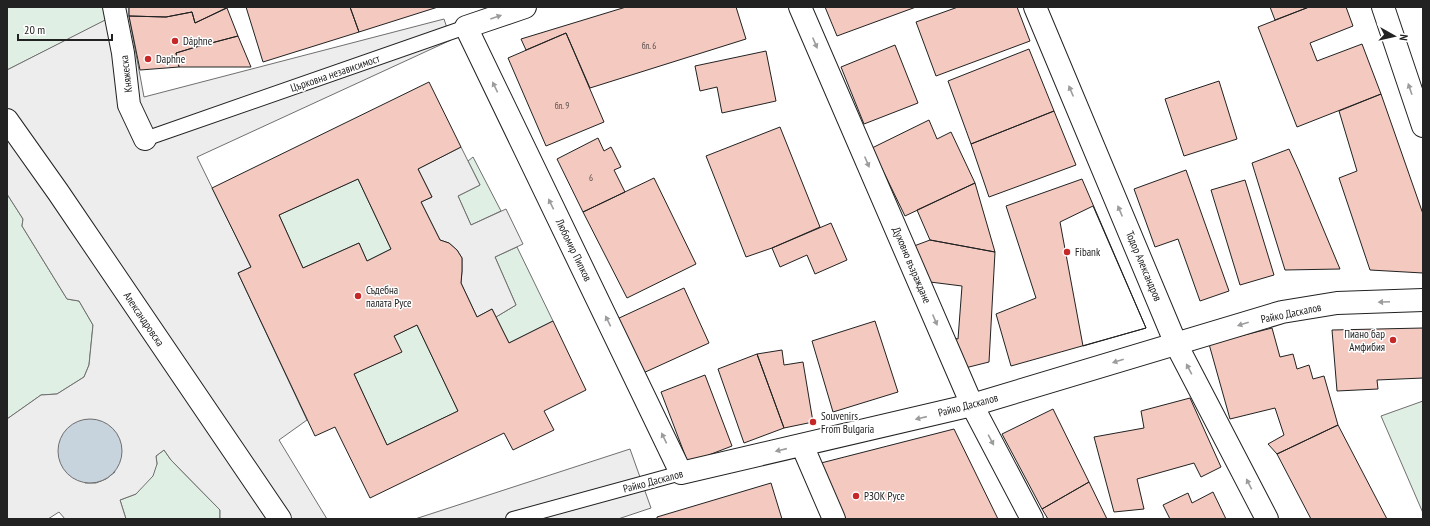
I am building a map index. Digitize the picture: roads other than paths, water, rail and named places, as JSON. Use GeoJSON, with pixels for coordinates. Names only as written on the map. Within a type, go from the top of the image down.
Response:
{"type":"FeatureCollection","features":[{"type":"Feature","properties":{"kind":"street","name":"Княжеска"},"geometry":{"type":"LineString","coordinates":[[114,7],[123,53],[129,105],[145,139]]}},
{"type":"Feature","properties":{"kind":"street","name":"Църковна независимост"},"geometry":{"type":"LineString","coordinates":[[466,27],[525,7]]}},
{"type":"Feature","properties":{"kind":"street","name":"Духовно възраждане"},"geometry":{"type":"LineString","coordinates":[[800,7],[972,405],[1032,519]]}},
{"type":"Feature","properties":{"kind":"street","name":"Тодор Александров"},"geometry":{"type":"LineString","coordinates":[[1035,7],[1176,344],[1266,519]]}},
{"type":"Feature","properties":{"kind":"street"},"geometry":{"type":"LineString","coordinates":[[1383,7],[1423,126]]}},
{"type":"Feature","properties":{"kind":"street","name":"Любомир Пипков"},"geometry":{"type":"LineString","coordinates":[[466,27],[681,473]]}},
{"type":"Feature","properties":{"kind":"street","name":"Александровска"},"geometry":{"type":"LineString","coordinates":[[7,120],[58,192],[280,519]]}},
{"type":"Feature","properties":{"kind":"street","name":"Райко Даскалов"},"geometry":{"type":"LineString","coordinates":[[681,473],[972,405],[1282,312],[1337,304],[1423,300]]}},
{"type":"Feature","properties":{"kind":"street"},"geometry":{"type":"LineString","coordinates":[[802,445],[834,519]]}},
{"type":"Feature","properties":{"kind":"lane","name":"Църковна независимост"},"geometry":{"type":"LineString","coordinates":[[145,139],[466,27]]}},
{"type":"Feature","properties":{"kind":"lane","name":"Райко Даскалов"},"geometry":{"type":"LineString","coordinates":[[513,519],[681,473]]}},
{"type":"Feature","properties":{"kind":"place","name":"Dáphne"},"geometry":{"type":"Point","coordinates":[175,41]}},
{"type":"Feature","properties":{"kind":"place","name":"Daphne"},"geometry":{"type":"Point","coordinates":[148,59]}},
{"type":"Feature","properties":{"kind":"place","name":"Fibank"},"geometry":{"type":"Point","coordinates":[1067,252]}},
{"type":"Feature","properties":{"kind":"place","name":"Съдебна палата Русе"},"geometry":{"type":"Point","coordinates":[358,296]}},
{"type":"Feature","properties":{"kind":"place","name":"Пиано бар Амфибия"},"geometry":{"type":"Point","coordinates":[1393,340]}},
{"type":"Feature","properties":{"kind":"place","name":"Souvenirs From Bulgaria"},"geometry":{"type":"Point","coordinates":[813,422]}},
{"type":"Feature","properties":{"kind":"place","name":"РЗОК Русе"},"geometry":{"type":"Point","coordinates":[856,496]}}]}
